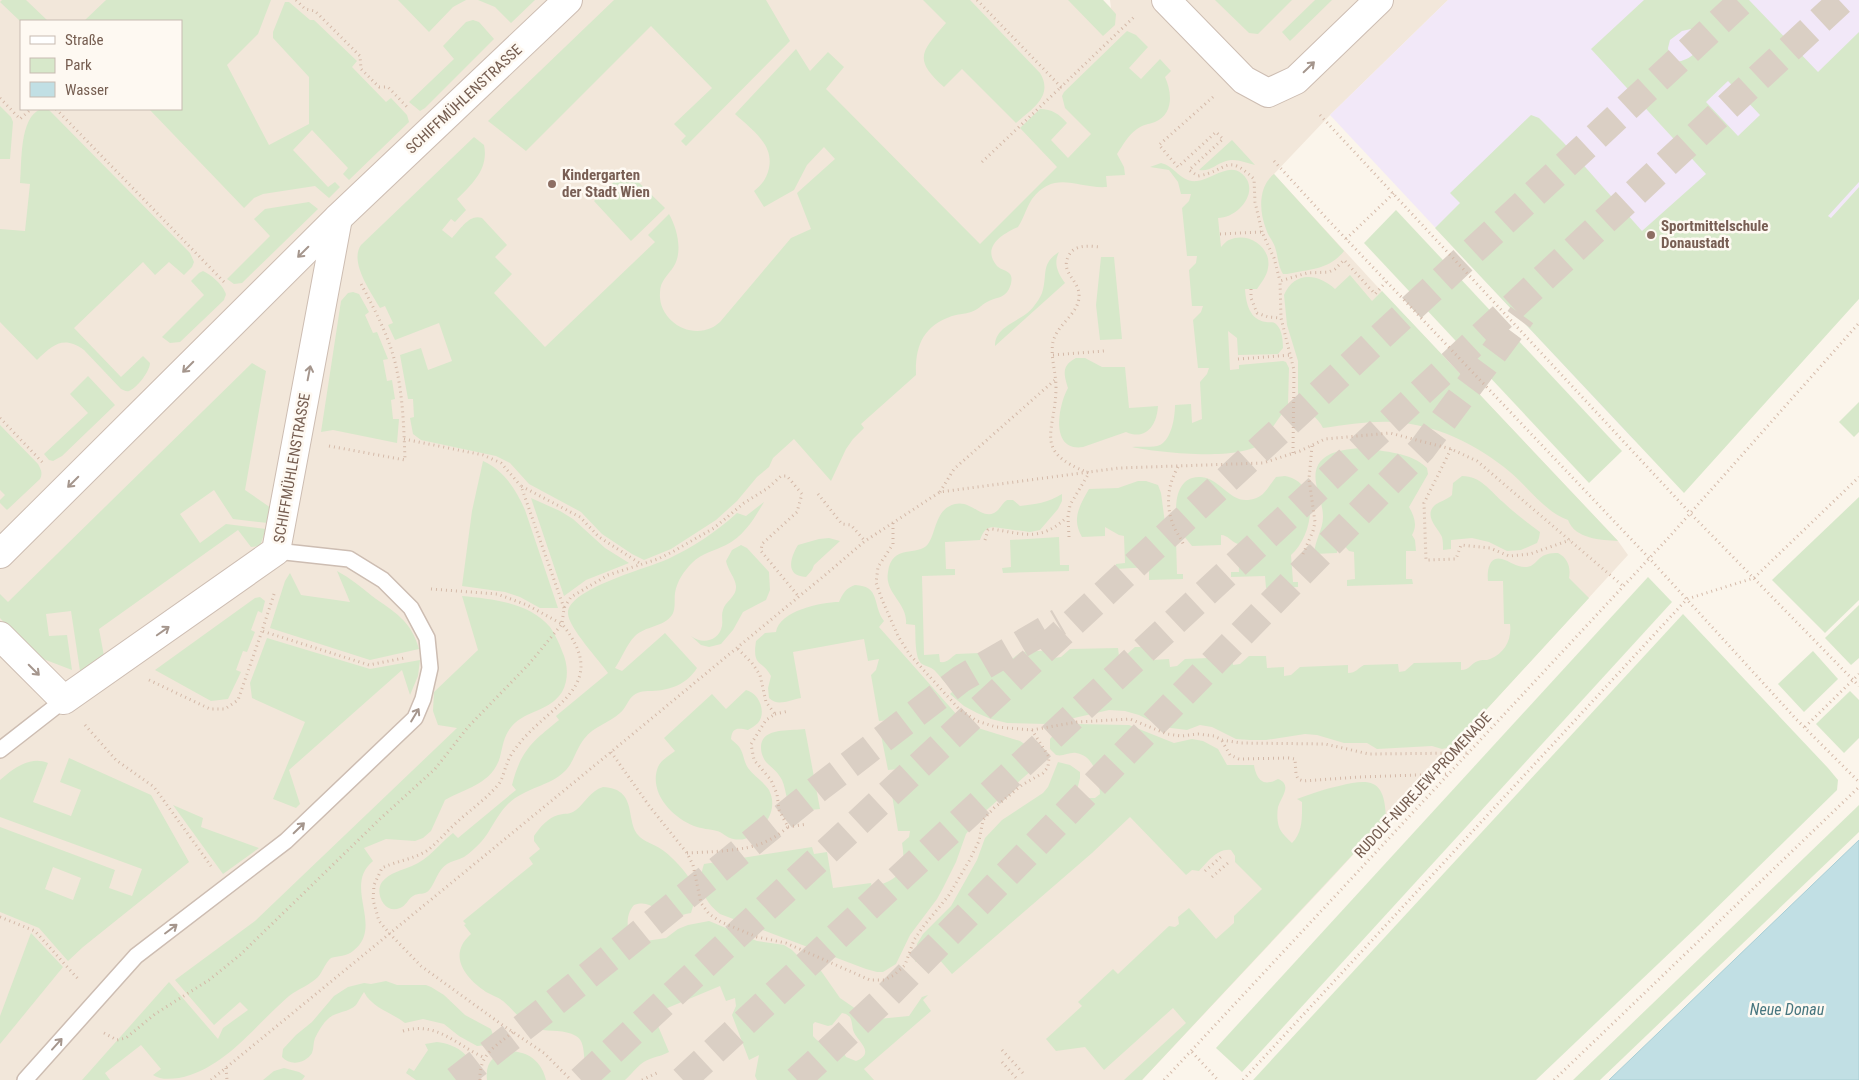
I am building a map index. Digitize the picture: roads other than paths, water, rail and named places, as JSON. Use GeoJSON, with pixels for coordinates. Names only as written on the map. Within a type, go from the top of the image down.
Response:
{"type":"FeatureCollection","features":[{"type":"Feature","properties":{"kind":"street","name":"SCHIFFMÜHLENSTRASSE"},"geometry":{"type":"LineString","coordinates":[[0,554],[338,218],[568,0]]}},
{"type":"Feature","properties":{"kind":"street"},"geometry":{"type":"LineString","coordinates":[[1166,0],[1244,80],[1263,90],[1296,80],[1378,0]]}},
{"type":"Feature","properties":{"kind":"street","name":"SCHIFFMÜHLENSTRASSE"},"geometry":{"type":"LineString","coordinates":[[64,700],[276,551],[338,218]]}},
{"type":"Feature","properties":{"kind":"street"},"geometry":{"type":"LineString","coordinates":[[0,636],[64,700]]}},
{"type":"Feature","properties":{"kind":"lane"},"geometry":{"type":"LineString","coordinates":[[25,1080],[136,956],[286,841],[415,718],[423,699],[430,668],[427,638],[411,608],[383,580],[348,559],[276,551]]}},
{"type":"Feature","properties":{"kind":"lane","name":"SCHIFFMÜHLENSTRASSE"},"geometry":{"type":"LineString","coordinates":[[0,750],[64,700]]}},
{"type":"Feature","properties":{"kind":"water","name":"Neue Donau"},"geometry":{"type":"Polygon","coordinates":[[[1859,840],[1859,1080],[1609,1080],[1859,840]]]}},
{"type":"Feature","properties":{"kind":"tunnel"},"geometry":{"type":"LineString","coordinates":[[581,1080],[1743,0]]}},
{"type":"Feature","properties":{"kind":"tunnel"},"geometry":{"type":"LineString","coordinates":[[683,1080],[1842,0]]}},
{"type":"Feature","properties":{"kind":"tunnel"},"geometry":{"type":"LineString","coordinates":[[797,1080],[884,999],[1422,449],[1522,315]]}},
{"type":"Feature","properties":{"kind":"tunnel"},"geometry":{"type":"LineString","coordinates":[[456,1080],[548,1008],[819,788],[961,679],[1059,622]]}},
{"type":"Feature","properties":{"kind":"place","name":"Kindergarten der Stadt Wien"},"geometry":{"type":"Point","coordinates":[552,184]}},
{"type":"Feature","properties":{"kind":"place","name":"Sportmittelschule Donaustadt"},"geometry":{"type":"Point","coordinates":[1651,235]}}]}
